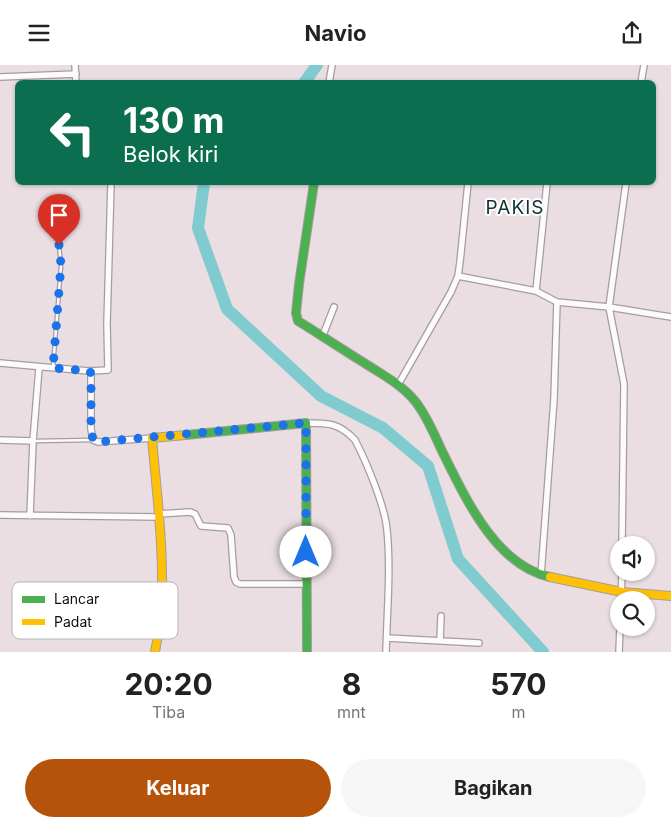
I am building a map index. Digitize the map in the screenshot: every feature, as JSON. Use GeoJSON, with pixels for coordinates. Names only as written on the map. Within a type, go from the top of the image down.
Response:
{"type":"FeatureCollection","features":[{"type":"Feature","properties":{"kind":"street"},"geometry":{"type":"LineString","coordinates":[[75,65],[76,80]]}},
{"type":"Feature","properties":{"kind":"street"},"geometry":{"type":"LineString","coordinates":[[330,80],[332,65]]}},
{"type":"Feature","properties":{"kind":"street"},"geometry":{"type":"LineString","coordinates":[[642,80],[644,65]]}},
{"type":"Feature","properties":{"kind":"street"},"geometry":{"type":"LineString","coordinates":[[0,77],[76,74]]}},
{"type":"Feature","properties":{"kind":"street"},"geometry":{"type":"LineString","coordinates":[[0,363],[40,368],[90,371],[108,370],[107,324],[111,185]]}},
{"type":"Feature","properties":{"kind":"street"},"geometry":{"type":"LineString","coordinates":[[314,185],[296,313],[300,322],[323,335],[398,385],[414,400],[427,419],[461,489],[491,536],[505,552],[521,565],[541,575],[610,593]]}},
{"type":"Feature","properties":{"kind":"street"},"geometry":{"type":"LineString","coordinates":[[398,385],[451,292],[458,276],[468,185]]}},
{"type":"Feature","properties":{"kind":"street"},"geometry":{"type":"LineString","coordinates":[[536,291],[548,185]]}},
{"type":"Feature","properties":{"kind":"street"},"geometry":{"type":"LineString","coordinates":[[622,536],[624,384],[610,307],[626,185]]}},
{"type":"Feature","properties":{"kind":"street"},"geometry":{"type":"LineString","coordinates":[[458,276],[536,291],[557,302],[610,307],[671,317]]}},
{"type":"Feature","properties":{"kind":"street"},"geometry":{"type":"LineString","coordinates":[[541,575],[554,399],[557,302]]}},
{"type":"Feature","properties":{"kind":"street"},"geometry":{"type":"LineString","coordinates":[[323,335],[334,307]]}},
{"type":"Feature","properties":{"kind":"street"},"geometry":{"type":"LineString","coordinates":[[30,516],[33,441],[40,368]]}},
{"type":"Feature","properties":{"kind":"street"},"geometry":{"type":"LineString","coordinates":[[90,371],[91,429],[93,440],[98,442],[306,423],[329,423],[339,426],[348,432],[361,451],[387,528],[389,593],[386,652]]}},
{"type":"Feature","properties":{"kind":"street"},"geometry":{"type":"LineString","coordinates":[[306,423],[306,652]]}},
{"type":"Feature","properties":{"kind":"street"},"geometry":{"type":"LineString","coordinates":[[152,438],[159,516],[161,582]]}},
{"type":"Feature","properties":{"kind":"street"},"geometry":{"type":"LineString","coordinates":[[0,440],[33,441]]}},
{"type":"Feature","properties":{"kind":"street"},"geometry":{"type":"LineString","coordinates":[[0,515],[159,516],[190,512],[195,514],[201,526],[228,528],[231,535],[236,582],[240,584],[306,585]]}},
{"type":"Feature","properties":{"kind":"street"},"geometry":{"type":"LineString","coordinates":[[655,596],[671,596]]}},
{"type":"Feature","properties":{"kind":"street"},"geometry":{"type":"LineString","coordinates":[[440,641],[441,616]]}},
{"type":"Feature","properties":{"kind":"street"},"geometry":{"type":"LineString","coordinates":[[619,652],[620,636]]}},
{"type":"Feature","properties":{"kind":"street"},"geometry":{"type":"LineString","coordinates":[[387,638],[479,643]]}},
{"type":"Feature","properties":{"kind":"street"},"geometry":{"type":"LineString","coordinates":[[155,652],[157,639]]}},
{"type":"Feature","properties":{"kind":"lane"},"geometry":{"type":"LineString","coordinates":[[53,368],[61,265],[59,245],[65,197]]}},
{"type":"Feature","properties":{"kind":"lane"},"geometry":{"type":"LineString","coordinates":[[33,441],[93,440]]}},
{"type":"Feature","properties":{"kind":"waterway"},"geometry":{"type":"LineString","coordinates":[[306,80],[317,65]]}},
{"type":"Feature","properties":{"kind":"waterway"},"geometry":{"type":"LineString","coordinates":[[204,185],[198,228],[227,309],[321,396],[383,428],[428,466],[458,559],[543,652]]}},
{"type":"Feature","properties":{"kind":"traffic: fast"},"geometry":{"type":"LineString","coordinates":[[314,185],[299,284],[296,313],[298,321],[386,376],[410,395],[427,419],[461,488],[484,527],[513,559],[531,570],[550,577]]}},
{"type":"Feature","properties":{"kind":"traffic: fast"},"geometry":{"type":"LineString","coordinates":[[186,435],[306,423],[307,652]]}},
{"type":"Feature","properties":{"kind":"traffic: slow"},"geometry":{"type":"LineString","coordinates":[[162,582],[160,526],[152,438],[186,435]]}},
{"type":"Feature","properties":{"kind":"traffic: slow"},"geometry":{"type":"LineString","coordinates":[[550,577],[622,592],[671,596]]}},
{"type":"Feature","properties":{"kind":"traffic: slow"},"geometry":{"type":"LineString","coordinates":[[155,652],[157,639]]}},
{"type":"Feature","properties":{"kind":"district","name":"PAKIS"},"geometry":{"type":"Point","coordinates":[515,207]}},
{"type":"Feature","properties":{"kind":"route"},"geometry":{"type":"LineString","coordinates":[[59,245],[61,265],[53,368],[90,371],[91,435],[93,440],[98,442],[152,438],[306,423],[306,552]]}}]}
